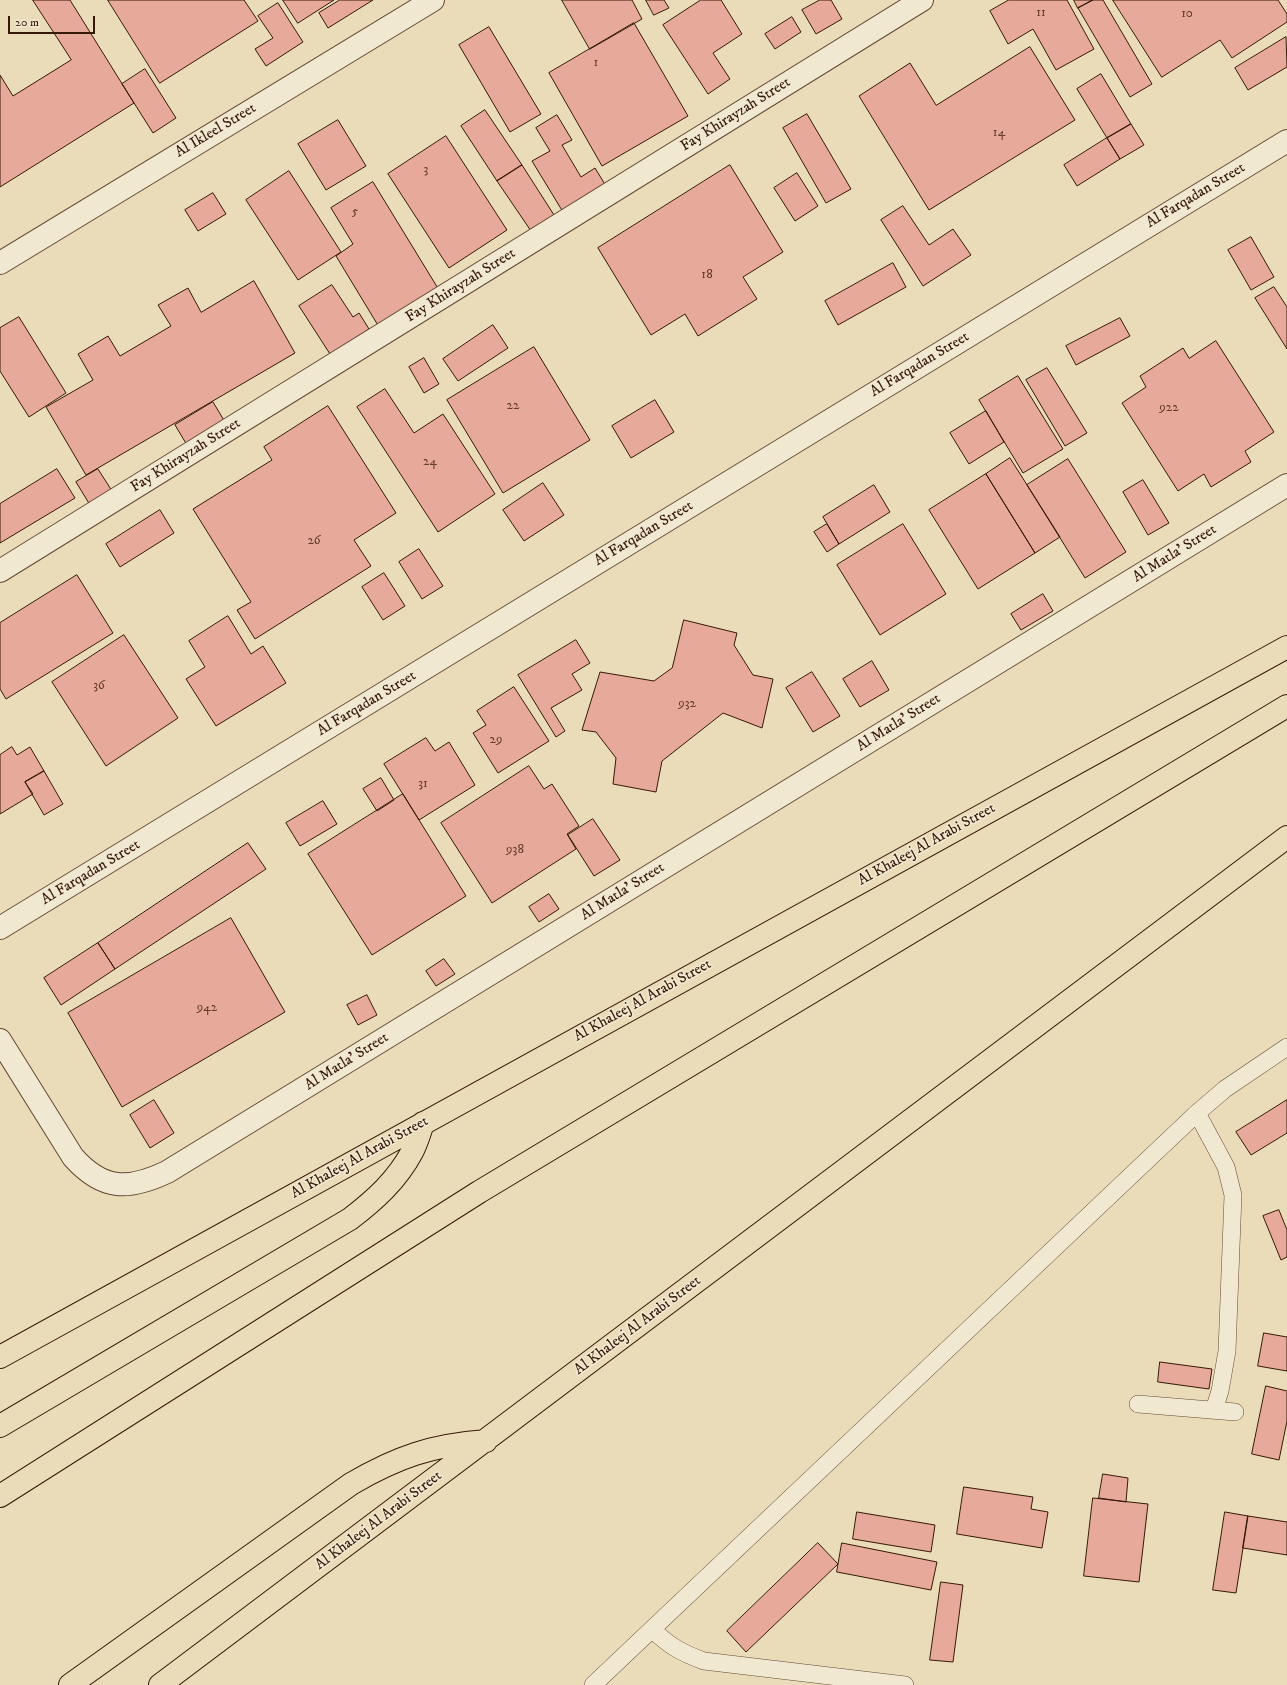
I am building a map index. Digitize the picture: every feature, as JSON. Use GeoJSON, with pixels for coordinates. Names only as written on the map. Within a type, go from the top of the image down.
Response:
{"type":"FeatureCollection","features":[{"type":"Feature","properties":{"kind":"highway","name":"Al Khaleej Al Arabi Street"},"geometry":{"type":"LineString","coordinates":[[0,1357],[1287,647]]}},
{"type":"Feature","properties":{"kind":"highway"},"geometry":{"type":"LineString","coordinates":[[0,1496],[479,1192],[1287,706]]}},
{"type":"Feature","properties":{"kind":"highway","name":"Al Khaleej Al Arabi Street"},"geometry":{"type":"LineString","coordinates":[[160,1685],[184,1676],[486,1440],[1287,837]]}},
{"type":"Feature","properties":{"kind":"highway"},"geometry":{"type":"LineString","coordinates":[[0,1426],[350,1219],[375,1200],[395,1178],[412,1151],[423,1123]]}},
{"type":"Feature","properties":{"kind":"highway"},"geometry":{"type":"LineString","coordinates":[[70,1685],[351,1484],[402,1458],[429,1449],[457,1443],[486,1440]]}},
{"type":"Feature","properties":{"kind":"street","name":"Al Ikleel Street"},"geometry":{"type":"LineString","coordinates":[[0,263],[433,0]]}},
{"type":"Feature","properties":{"kind":"street","name":"Fay Khirayzah Street"},"geometry":{"type":"LineString","coordinates":[[0,571],[922,0]]}},
{"type":"Feature","properties":{"kind":"street","name":"Al Farqadan Street"},"geometry":{"type":"LineString","coordinates":[[0,928],[1287,141]]}},
{"type":"Feature","properties":{"kind":"street","name":"Al Matla' Street"},"geometry":{"type":"LineString","coordinates":[[0,1040],[73,1158],[82,1168],[99,1179],[118,1185],[145,1181],[156,1177],[181,1164],[1287,485]]}},
{"type":"Feature","properties":{"kind":"lane"},"geometry":{"type":"LineString","coordinates":[[593,1685],[1198,1113],[1225,1089],[1287,1046]]}},
{"type":"Feature","properties":{"kind":"lane"},"geometry":{"type":"LineString","coordinates":[[1198,1113],[1226,1167],[1233,1195],[1227,1351],[1220,1391],[1214,1410]]}},
{"type":"Feature","properties":{"kind":"lane"},"geometry":{"type":"LineString","coordinates":[[1138,1404],[1235,1412]]}},
{"type":"Feature","properties":{"kind":"lane"},"geometry":{"type":"LineString","coordinates":[[652,1629],[667,1644],[684,1654],[704,1661],[905,1685]]}},
{"type":"Feature","properties":{"kind":"building"},"geometry":{"type":"Polygon","coordinates":[[[33,0],[70,0],[134,103],[0,187],[0,75],[13,96],[71,60],[33,0]]]}},
{"type":"Feature","properties":{"kind":"building"},"geometry":{"type":"Polygon","coordinates":[[[108,0],[244,0],[258,21],[160,83],[108,0]]]}},
{"type":"Feature","properties":{"kind":"building"},"geometry":{"type":"Polygon","coordinates":[[[283,0],[334,0],[298,23],[283,0]]]}},
{"type":"Feature","properties":{"kind":"building"},"geometry":{"type":"Polygon","coordinates":[[[340,0],[373,0],[328,28],[319,13],[340,0]]]}},
{"type":"Feature","properties":{"kind":"building"},"geometry":{"type":"Polygon","coordinates":[[[562,0],[632,0],[642,19],[590,49],[562,0]]]}},
{"type":"Feature","properties":{"kind":"building"},"geometry":{"type":"Polygon","coordinates":[[[646,0],[664,0],[669,8],[654,15],[646,0]]]}},
{"type":"Feature","properties":{"kind":"building"},"geometry":{"type":"Polygon","coordinates":[[[701,0],[721,0],[742,34],[713,53],[730,79],[708,94],[663,25],[701,0]]]}},
{"type":"Feature","properties":{"kind":"building"},"geometry":{"type":"Polygon","coordinates":[[[820,0],[831,0],[842,19],[816,34],[802,10],[820,0]]]}},
{"type":"Feature","properties":{"kind":"building"},"geometry":{"type":"Polygon","coordinates":[[[1009,0],[1067,0],[1094,49],[1056,70],[1033,29],[1008,44],[990,11],[1009,0]]]}},
{"type":"Feature","properties":{"kind":"building"},"geometry":{"type":"Polygon","coordinates":[[[1074,0],[1093,0],[1078,8],[1074,0]]]}},
{"type":"Feature","properties":{"kind":"building"},"geometry":{"type":"Polygon","coordinates":[[[1093,0],[1103,0],[1152,84],[1130,97],[1078,8],[1093,0]]]}},
{"type":"Feature","properties":{"kind":"building"},"geometry":{"type":"Polygon","coordinates":[[[1113,0],[1278,0],[1287,14],[1287,22],[1232,58],[1220,40],[1162,77],[1113,0]]]}},
{"type":"Feature","properties":{"kind":"building"},"geometry":{"type":"Polygon","coordinates":[[[278,3],[303,42],[266,66],[255,49],[273,38],[258,16],[278,3]]]}},
{"type":"Feature","properties":{"kind":"building"},"geometry":{"type":"Polygon","coordinates":[[[792,17],[801,32],[775,49],[765,34],[792,17]]]}},
{"type":"Feature","properties":{"kind":"building"},"geometry":{"type":"Polygon","coordinates":[[[634,23],[688,116],[602,166],[549,73],[634,23]]]}},
{"type":"Feature","properties":{"kind":"building"},"geometry":{"type":"Polygon","coordinates":[[[489,27],[541,114],[510,132],[459,45],[489,27]]]}},
{"type":"Feature","properties":{"kind":"building"},"geometry":{"type":"Polygon","coordinates":[[[1286,37],[1287,67],[1248,90],[1235,68],[1286,37]]]}},
{"type":"Feature","properties":{"kind":"building"},"geometry":{"type":"Polygon","coordinates":[[[1030,47],[1075,120],[929,210],[859,96],[910,63],[936,105],[1030,47]]]}},
{"type":"Feature","properties":{"kind":"building"},"geometry":{"type":"Polygon","coordinates":[[[145,69],[176,118],[153,133],[122,84],[145,69]]]}},
{"type":"Feature","properties":{"kind":"building"},"geometry":{"type":"Polygon","coordinates":[[[1101,74],[1131,124],[1107,138],[1077,89],[1101,74]]]}},
{"type":"Feature","properties":{"kind":"building"},"geometry":{"type":"Polygon","coordinates":[[[485,110],[522,165],[497,181],[461,126],[485,110]]]}},
{"type":"Feature","properties":{"kind":"building"},"geometry":{"type":"Polygon","coordinates":[[[807,114],[851,189],[826,203],[783,128],[807,114]]]}},
{"type":"Feature","properties":{"kind":"building"},"geometry":{"type":"Polygon","coordinates":[[[557,115],[572,140],[562,145],[581,177],[595,168],[606,186],[563,212],[532,161],[550,151],[536,128],[557,115]]]}},
{"type":"Feature","properties":{"kind":"building"},"geometry":{"type":"Polygon","coordinates":[[[338,120],[366,166],[326,190],[298,144],[338,120]]]}},
{"type":"Feature","properties":{"kind":"building"},"geometry":{"type":"Polygon","coordinates":[[[1131,124],[1144,145],[1120,159],[1107,138],[1131,124]]]}},
{"type":"Feature","properties":{"kind":"building"},"geometry":{"type":"Polygon","coordinates":[[[446,136],[507,230],[449,268],[388,174],[446,136]]]}},
{"type":"Feature","properties":{"kind":"building"},"geometry":{"type":"Polygon","coordinates":[[[1107,138],[1120,159],[1077,186],[1064,165],[1107,138]]]}},
{"type":"Feature","properties":{"kind":"building"},"geometry":{"type":"Polygon","coordinates":[[[522,165],[554,215],[531,231],[497,181],[522,165]]]}},
{"type":"Feature","properties":{"kind":"building"},"geometry":{"type":"Polygon","coordinates":[[[730,165],[783,252],[743,277],[757,299],[698,336],[685,314],[651,335],[598,248],[730,165]]]}},
{"type":"Feature","properties":{"kind":"building"},"geometry":{"type":"Polygon","coordinates":[[[289,171],[341,252],[298,280],[246,200],[289,171]]]}},
{"type":"Feature","properties":{"kind":"building"},"geometry":{"type":"Polygon","coordinates":[[[797,173],[818,206],[795,221],[774,188],[797,173]]]}},
{"type":"Feature","properties":{"kind":"building"},"geometry":{"type":"Polygon","coordinates":[[[373,182],[439,290],[379,327],[336,256],[353,244],[331,208],[373,182]]]}},
{"type":"Feature","properties":{"kind":"building"},"geometry":{"type":"Polygon","coordinates":[[[213,193],[226,214],[198,231],[185,210],[213,193]]]}},
{"type":"Feature","properties":{"kind":"building"},"geometry":{"type":"Polygon","coordinates":[[[903,206],[929,245],[953,229],[971,255],[923,286],[881,220],[903,206]]]}},
{"type":"Feature","properties":{"kind":"building"},"geometry":{"type":"Polygon","coordinates":[[[1251,237],[1274,277],[1251,290],[1228,250],[1251,237]]]}},
{"type":"Feature","properties":{"kind":"building"},"geometry":{"type":"Polygon","coordinates":[[[893,263],[906,287],[838,325],[825,301],[893,263]]]}},
{"type":"Feature","properties":{"kind":"building"},"geometry":{"type":"Polygon","coordinates":[[[254,281],[295,353],[86,475],[46,407],[93,380],[78,354],[108,336],[120,356],[171,326],[158,305],[188,288],[201,312],[254,281]]]}},
{"type":"Feature","properties":{"kind":"building"},"geometry":{"type":"Polygon","coordinates":[[[332,285],[353,317],[359,313],[369,329],[330,354],[299,306],[332,285]]]}},
{"type":"Feature","properties":{"kind":"building"},"geometry":{"type":"Polygon","coordinates":[[[1274,287],[1287,307],[1287,349],[1255,298],[1274,287]]]}},
{"type":"Feature","properties":{"kind":"building"},"geometry":{"type":"Polygon","coordinates":[[[19,317],[66,393],[29,417],[0,371],[0,328],[19,317]]]}},
{"type":"Feature","properties":{"kind":"building"},"geometry":{"type":"Polygon","coordinates":[[[1120,318],[1130,336],[1076,365],[1066,346],[1120,318]]]}},
{"type":"Feature","properties":{"kind":"building"},"geometry":{"type":"Polygon","coordinates":[[[493,325],[508,348],[458,381],[443,359],[493,325]]]}},
{"type":"Feature","properties":{"kind":"building"},"geometry":{"type":"Polygon","coordinates":[[[1216,341],[1274,432],[1245,451],[1251,462],[1211,487],[1204,474],[1178,491],[1122,403],[1146,387],[1140,376],[1183,348],[1189,358],[1216,341]]]}},
{"type":"Feature","properties":{"kind":"building"},"geometry":{"type":"Polygon","coordinates":[[[534,347],[590,440],[503,493],[447,400],[534,347]]]}},
{"type":"Feature","properties":{"kind":"building"},"geometry":{"type":"Polygon","coordinates":[[[424,358],[439,384],[424,393],[409,367],[424,358]]]}},
{"type":"Feature","properties":{"kind":"building"},"geometry":{"type":"Polygon","coordinates":[[[1047,368],[1087,433],[1065,446],[1026,380],[1047,368]]]}},
{"type":"Feature","properties":{"kind":"building"},"geometry":{"type":"Polygon","coordinates":[[[1018,376],[1063,449],[1023,473],[979,400],[1018,376]]]}},
{"type":"Feature","properties":{"kind":"building"},"geometry":{"type":"Polygon","coordinates":[[[385,389],[414,433],[443,414],[495,494],[438,532],[357,407],[385,389]]]}},
{"type":"Feature","properties":{"kind":"building"},"geometry":{"type":"Polygon","coordinates":[[[655,400],[674,432],[631,458],[612,426],[655,400]]]}},
{"type":"Feature","properties":{"kind":"building"},"geometry":{"type":"Polygon","coordinates":[[[213,402],[225,422],[187,445],[175,425],[213,402]]]}},
{"type":"Feature","properties":{"kind":"building"},"geometry":{"type":"Polygon","coordinates":[[[328,406],[396,513],[354,540],[371,566],[255,639],[237,610],[251,602],[193,509],[272,460],[264,447],[328,406]]]}},
{"type":"Feature","properties":{"kind":"building"},"geometry":{"type":"Polygon","coordinates":[[[986,411],[1004,442],[969,464],[950,433],[986,411]]]}},
{"type":"Feature","properties":{"kind":"building"},"geometry":{"type":"Polygon","coordinates":[[[1010,458],[1060,537],[1035,553],[986,474],[1010,458]]]}},
{"type":"Feature","properties":{"kind":"building"},"geometry":{"type":"Polygon","coordinates":[[[1068,459],[1126,552],[1085,578],[1027,485],[1068,459]]]}},
{"type":"Feature","properties":{"kind":"building"},"geometry":{"type":"Polygon","coordinates":[[[57,469],[75,498],[0,543],[0,504],[57,469]]]}},
{"type":"Feature","properties":{"kind":"building"},"geometry":{"type":"Polygon","coordinates":[[[98,469],[112,491],[90,505],[76,482],[98,469]]]}},
{"type":"Feature","properties":{"kind":"building"},"geometry":{"type":"Polygon","coordinates":[[[986,474],[1035,553],[978,589],[929,510],[986,474]]]}},
{"type":"Feature","properties":{"kind":"building"},"geometry":{"type":"Polygon","coordinates":[[[1143,480],[1169,523],[1148,535],[1123,492],[1143,480]]]}},
{"type":"Feature","properties":{"kind":"building"},"geometry":{"type":"Polygon","coordinates":[[[543,483],[564,515],[524,541],[503,510],[543,483]]]}},
{"type":"Feature","properties":{"kind":"building"},"geometry":{"type":"Polygon","coordinates":[[[874,485],[890,512],[839,544],[823,517],[874,485]]]}},
{"type":"Feature","properties":{"kind":"building"},"geometry":{"type":"Polygon","coordinates":[[[160,510],[174,533],[120,567],[106,544],[160,510]]]}},
{"type":"Feature","properties":{"kind":"building"},"geometry":{"type":"Polygon","coordinates":[[[827,524],[839,544],[827,552],[814,532],[827,524]]]}},
{"type":"Feature","properties":{"kind":"building"},"geometry":{"type":"Polygon","coordinates":[[[903,524],[946,594],[880,635],[837,565],[903,524]]]}},
{"type":"Feature","properties":{"kind":"building"},"geometry":{"type":"Polygon","coordinates":[[[419,549],[443,586],[422,599],[399,562],[419,549]]]}},
{"type":"Feature","properties":{"kind":"building"},"geometry":{"type":"Polygon","coordinates":[[[384,573],[405,606],[383,620],[362,587],[384,573]]]}},
{"type":"Feature","properties":{"kind":"building"},"geometry":{"type":"Polygon","coordinates":[[[77,575],[113,633],[6,699],[0,689],[0,623],[77,575]]]}},
{"type":"Feature","properties":{"kind":"building"},"geometry":{"type":"Polygon","coordinates":[[[1043,594],[1053,611],[1021,630],[1011,614],[1043,594]]]}},
{"type":"Feature","properties":{"kind":"building"},"geometry":{"type":"Polygon","coordinates":[[[228,616],[251,654],[263,646],[286,683],[216,726],[186,679],[205,667],[189,641],[228,616]]]}},
{"type":"Feature","properties":{"kind":"building"},"geometry":{"type":"Polygon","coordinates":[[[684,620],[737,633],[734,645],[753,675],[773,679],[762,728],[723,713],[662,761],[656,792],[613,784],[616,758],[596,732],[582,730],[600,672],[654,681],[672,668],[684,620]]]}},
{"type":"Feature","properties":{"kind":"building"},"geometry":{"type":"Polygon","coordinates":[[[124,635],[178,718],[106,766],[52,682],[124,635]]]}},
{"type":"Feature","properties":{"kind":"building"},"geometry":{"type":"Polygon","coordinates":[[[576,640],[590,663],[572,674],[582,690],[551,708],[565,731],[556,737],[518,675],[576,640]]]}},
{"type":"Feature","properties":{"kind":"building"},"geometry":{"type":"Polygon","coordinates":[[[872,661],[889,690],[860,707],[843,679],[872,661]]]}},
{"type":"Feature","properties":{"kind":"building"},"geometry":{"type":"Polygon","coordinates":[[[812,672],[840,716],[813,732],[786,688],[812,672]]]}},
{"type":"Feature","properties":{"kind":"building"},"geometry":{"type":"Polygon","coordinates":[[[514,687],[549,741],[498,773],[473,733],[486,725],[477,711],[514,687]]]}},
{"type":"Feature","properties":{"kind":"building"},"geometry":{"type":"Polygon","coordinates":[[[426,738],[435,751],[449,742],[475,785],[419,820],[384,764],[426,738]]]}},
{"type":"Feature","properties":{"kind":"building"},"geometry":{"type":"Polygon","coordinates":[[[12,747],[17,755],[30,747],[44,771],[25,782],[33,794],[0,814],[0,755],[12,747]]]}},
{"type":"Feature","properties":{"kind":"building"},"geometry":{"type":"Polygon","coordinates":[[[529,766],[544,789],[552,784],[579,826],[567,834],[576,849],[492,903],[441,823],[529,766]]]}},
{"type":"Feature","properties":{"kind":"building"},"geometry":{"type":"Polygon","coordinates":[[[44,771],[63,804],[44,815],[25,782],[44,771]]]}},
{"type":"Feature","properties":{"kind":"building"},"geometry":{"type":"Polygon","coordinates":[[[381,778],[394,800],[377,811],[363,789],[381,778]]]}},
{"type":"Feature","properties":{"kind":"building"},"geometry":{"type":"Polygon","coordinates":[[[403,794],[466,896],[372,955],[308,854],[403,794]]]}},
{"type":"Feature","properties":{"kind":"building"},"geometry":{"type":"Polygon","coordinates":[[[323,801],[337,824],[300,846],[286,823],[323,801]]]}},
{"type":"Feature","properties":{"kind":"building"},"geometry":{"type":"Polygon","coordinates":[[[593,819],[620,860],[594,876],[568,835],[593,819]]]}},
{"type":"Feature","properties":{"kind":"building"},"geometry":{"type":"Polygon","coordinates":[[[248,843],[266,869],[115,969],[98,943],[248,843]]]}},
{"type":"Feature","properties":{"kind":"building"},"geometry":{"type":"Polygon","coordinates":[[[549,894],[559,909],[539,922],[529,907],[549,894]]]}},
{"type":"Feature","properties":{"kind":"building"},"geometry":{"type":"Polygon","coordinates":[[[231,918],[285,1012],[122,1107],[68,1013],[231,918]]]}},
{"type":"Feature","properties":{"kind":"building"},"geometry":{"type":"Polygon","coordinates":[[[98,943],[115,969],[61,1005],[44,978],[98,943]]]}},
{"type":"Feature","properties":{"kind":"building"},"geometry":{"type":"Polygon","coordinates":[[[444,959],[455,974],[436,986],[426,971],[444,959]]]}},
{"type":"Feature","properties":{"kind":"building"},"geometry":{"type":"Polygon","coordinates":[[[367,995],[377,1015],[358,1025],[347,1005],[367,995]]]}},
{"type":"Feature","properties":{"kind":"building"},"geometry":{"type":"Polygon","coordinates":[[[154,1100],[174,1133],[150,1148],[130,1115],[154,1100]]]}},
{"type":"Feature","properties":{"kind":"building"},"geometry":{"type":"Polygon","coordinates":[[[1287,1100],[1287,1133],[1251,1155],[1236,1132],[1287,1100]]]}},
{"type":"Feature","properties":{"kind":"building"},"geometry":{"type":"Polygon","coordinates":[[[1279,1210],[1287,1230],[1287,1257],[1281,1260],[1263,1216],[1279,1210]]]}},
{"type":"Feature","properties":{"kind":"building"},"geometry":{"type":"Polygon","coordinates":[[[1264,1333],[1287,1337],[1287,1371],[1258,1366],[1264,1333]]]}},
{"type":"Feature","properties":{"kind":"building"},"geometry":{"type":"Polygon","coordinates":[[[1160,1362],[1212,1369],[1209,1389],[1158,1382],[1160,1362]]]}},
{"type":"Feature","properties":{"kind":"building"},"geometry":{"type":"Polygon","coordinates":[[[1266,1386],[1287,1391],[1287,1421],[1279,1460],[1252,1454],[1266,1386]]]}},
{"type":"Feature","properties":{"kind":"building"},"geometry":{"type":"Polygon","coordinates":[[[1103,1474],[1128,1478],[1126,1502],[1099,1498],[1103,1474]]]}},
{"type":"Feature","properties":{"kind":"building"},"geometry":{"type":"Polygon","coordinates":[[[964,1487],[1033,1497],[1031,1509],[1048,1512],[1042,1548],[957,1534],[964,1487]]]}},
{"type":"Feature","properties":{"kind":"building"},"geometry":{"type":"Polygon","coordinates":[[[1093,1498],[1148,1504],[1139,1582],[1084,1576],[1093,1498]]]}},
{"type":"Feature","properties":{"kind":"building"},"geometry":{"type":"Polygon","coordinates":[[[857,1512],[935,1525],[931,1552],[853,1539],[857,1512]]]}},
{"type":"Feature","properties":{"kind":"building"},"geometry":{"type":"Polygon","coordinates":[[[1225,1512],[1248,1516],[1236,1593],[1213,1590],[1225,1512]]]}},
{"type":"Feature","properties":{"kind":"building"},"geometry":{"type":"Polygon","coordinates":[[[1248,1516],[1287,1522],[1287,1555],[1243,1548],[1248,1516]]]}},
{"type":"Feature","properties":{"kind":"building"},"geometry":{"type":"Polygon","coordinates":[[[818,1543],[838,1564],[746,1652],[727,1631],[818,1543]]]}},
{"type":"Feature","properties":{"kind":"building"},"geometry":{"type":"Polygon","coordinates":[[[842,1543],[937,1562],[931,1590],[837,1572],[842,1543]]]}},
{"type":"Feature","properties":{"kind":"building"},"geometry":{"type":"Polygon","coordinates":[[[941,1582],[963,1585],[953,1662],[930,1660],[941,1582]]]}}]}
